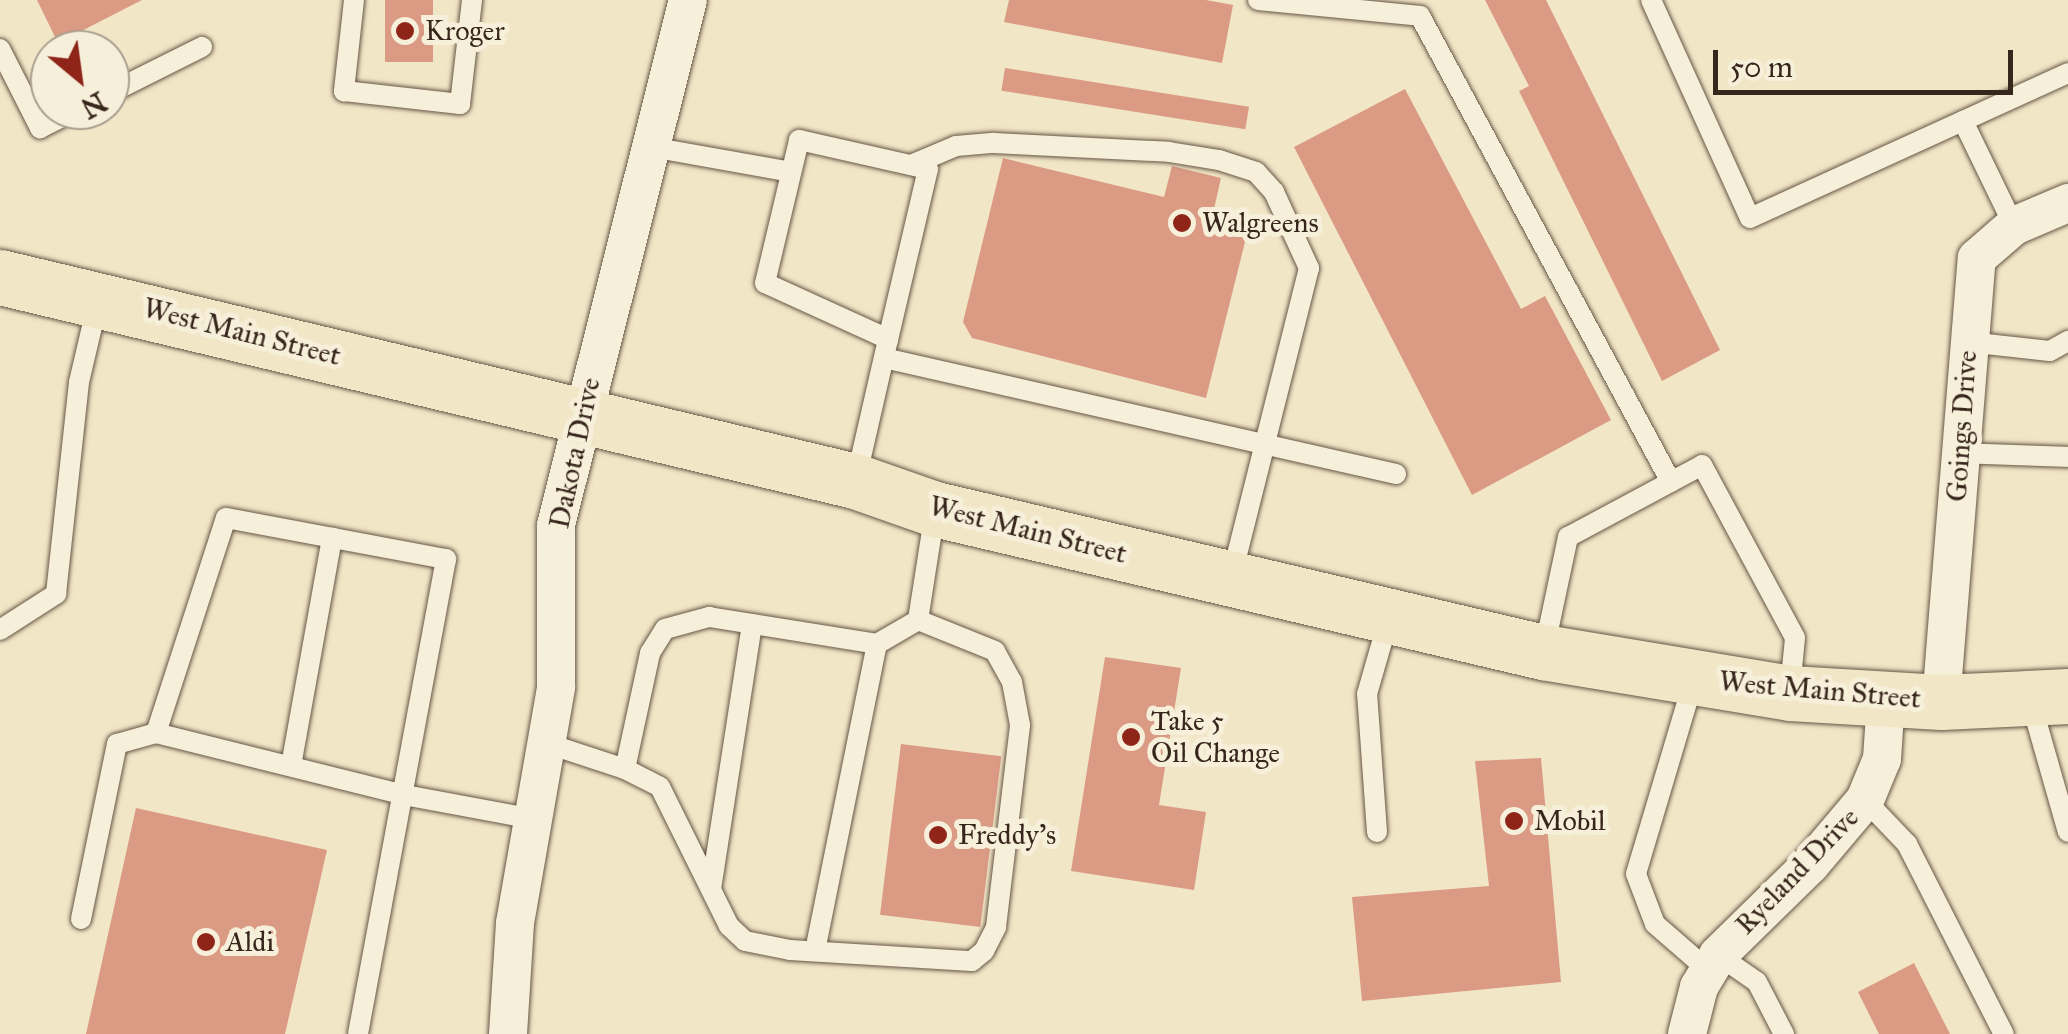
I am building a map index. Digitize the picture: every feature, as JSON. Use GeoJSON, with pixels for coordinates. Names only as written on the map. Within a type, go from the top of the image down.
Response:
{"type":"FeatureCollection","features":[{"type":"Feature","properties":{"kind":"main road","name":"West Main Street"},"geometry":{"type":"LineString","coordinates":[[0,276],[855,481],[935,509],[1543,652],[1790,693],[1941,702],[2049,696]]}},
{"type":"Feature","properties":{"kind":"street","name":"Dakota Drive"},"geometry":{"type":"LineString","coordinates":[[508,1034],[515,923],[556,687],[556,525],[688,0]]}},
{"type":"Feature","properties":{"kind":"street","name":"Goings Drive"},"geometry":{"type":"LineString","coordinates":[[1941,702],[1977,258],[2014,226],[2068,203]]}},
{"type":"Feature","properties":{"kind":"street","name":"Ryeland Drive"},"geometry":{"type":"LineString","coordinates":[[1687,1034],[1699,987],[1713,963],[1810,865],[1864,800],[1882,759],[1886,700]]}},
{"type":"Feature","properties":{"kind":"lane"},"geometry":{"type":"LineString","coordinates":[[354,0],[344,91],[460,104],[472,0]]}},
{"type":"Feature","properties":{"kind":"lane"},"geometry":{"type":"LineString","coordinates":[[1258,0],[1420,16],[1670,482]]}},
{"type":"Feature","properties":{"kind":"lane"},"geometry":{"type":"LineString","coordinates":[[1651,0],[1750,218],[2068,73]]}},
{"type":"Feature","properties":{"kind":"lane"},"geometry":{"type":"LineString","coordinates":[[130,83],[202,48]]}},
{"type":"Feature","properties":{"kind":"lane"},"geometry":{"type":"LineString","coordinates":[[0,49],[30,108]]}},
{"type":"Feature","properties":{"kind":"lane"},"geometry":{"type":"LineString","coordinates":[[1964,121],[2014,226]]}},
{"type":"Feature","properties":{"kind":"lane"},"geometry":{"type":"LineString","coordinates":[[855,481],[886,349],[928,169],[799,140],[766,283],[886,349],[1396,474]]}},
{"type":"Feature","properties":{"kind":"lane"},"geometry":{"type":"LineString","coordinates":[[911,166],[956,146],[994,143],[1169,152],[1219,160],[1256,172],[1274,192],[1309,268],[1231,579]]}},
{"type":"Feature","properties":{"kind":"lane"},"geometry":{"type":"LineString","coordinates":[[650,147],[792,172]]}},
{"type":"Feature","properties":{"kind":"lane"},"geometry":{"type":"LineString","coordinates":[[0,630],[56,594],[79,382],[99,298]]}},
{"type":"Feature","properties":{"kind":"lane"},"geometry":{"type":"LineString","coordinates":[[1968,342],[2050,351],[2068,341]]}},
{"type":"Feature","properties":{"kind":"lane"},"geometry":{"type":"LineString","coordinates":[[1960,453],[2068,457]]}},
{"type":"Feature","properties":{"kind":"lane"},"geometry":{"type":"LineString","coordinates":[[1543,652],[1568,537],[1702,465],[1795,638],[1790,693]]}},
{"type":"Feature","properties":{"kind":"lane"},"geometry":{"type":"LineString","coordinates":[[918,620],[935,509]]}},
{"type":"Feature","properties":{"kind":"lane"},"geometry":{"type":"LineString","coordinates":[[156,733],[226,518],[446,559],[358,1034]]}},
{"type":"Feature","properties":{"kind":"lane"},"geometry":{"type":"LineString","coordinates":[[292,766],[332,538]]}},
{"type":"Feature","properties":{"kind":"lane"},"geometry":{"type":"LineString","coordinates":[[1377,832],[1367,694],[1389,616]]}},
{"type":"Feature","properties":{"kind":"lane"},"geometry":{"type":"LineString","coordinates":[[625,769],[650,654],[665,629],[709,617],[877,644],[918,620]]}},
{"type":"Feature","properties":{"kind":"lane"},"geometry":{"type":"LineString","coordinates":[[546,743],[625,769],[660,787],[729,926],[745,941],[815,951],[972,961],[984,951],[996,927],[1020,725],[1012,682],[996,651],[918,620]]}},
{"type":"Feature","properties":{"kind":"lane"},"geometry":{"type":"LineString","coordinates":[[712,889],[752,624]]}},
{"type":"Feature","properties":{"kind":"lane"},"geometry":{"type":"LineString","coordinates":[[815,951],[877,644]]}},
{"type":"Feature","properties":{"kind":"lane"},"geometry":{"type":"LineString","coordinates":[[1695,678],[1636,874],[1656,924],[1713,963],[1757,982],[1784,1034]]}},
{"type":"Feature","properties":{"kind":"lane"},"geometry":{"type":"LineString","coordinates":[[2049,696],[2068,832]]}},
{"type":"Feature","properties":{"kind":"lane"},"geometry":{"type":"LineString","coordinates":[[81,919],[117,744],[156,733],[404,795],[534,818]]}},
{"type":"Feature","properties":{"kind":"lane"},"geometry":{"type":"LineString","coordinates":[[1864,800],[1907,844],[2004,1034]]}},
{"type":"Feature","properties":{"kind":"building"},"geometry":{"type":"Polygon","coordinates":[[[37,0],[142,0],[83,30],[52,30],[37,0]]]}},
{"type":"Feature","properties":{"kind":"building","name":"Kroger"},"geometry":{"type":"Polygon","coordinates":[[[385,0],[433,0],[433,62],[385,62],[385,0]]]}},
{"type":"Feature","properties":{"kind":"building"},"geometry":{"type":"Polygon","coordinates":[[[1009,0],[1206,0],[1233,5],[1222,63],[1004,22],[1009,0]]]}},
{"type":"Feature","properties":{"kind":"building"},"geometry":{"type":"Polygon","coordinates":[[[1485,0],[1546,0],[1720,350],[1662,381],[1519,91],[1529,86],[1485,0]]]}},
{"type":"Feature","properties":{"kind":"building"},"geometry":{"type":"Polygon","coordinates":[[[1005,68],[1249,107],[1245,129],[1001,91],[1005,68]]]}},
{"type":"Feature","properties":{"kind":"building"},"geometry":{"type":"Polygon","coordinates":[[[1405,89],[1521,309],[1545,296],[1611,420],[1472,495],[1294,147],[1405,89]]]}},
{"type":"Feature","properties":{"kind":"building","name":"Walgreens"},"geometry":{"type":"Polygon","coordinates":[[[1003,158],[1164,197],[1172,166],[1221,178],[1214,209],[1251,218],[1206,398],[972,338],[963,322],[1003,158]]]}},
{"type":"Feature","properties":{"kind":"building","name":"Take 5 Oil Change"},"geometry":{"type":"Polygon","coordinates":[[[1105,657],[1181,668],[1159,805],[1206,812],[1194,890],[1071,871],[1105,657]]]}},
{"type":"Feature","properties":{"kind":"building","name":"Freddy's"},"geometry":{"type":"Polygon","coordinates":[[[901,744],[1001,756],[980,927],[880,915],[901,744]]]}},
{"type":"Feature","properties":{"kind":"building"},"geometry":{"type":"Polygon","coordinates":[[[1541,758],[1561,982],[1362,1001],[1352,897],[1489,886],[1475,761],[1541,758]]]}},
{"type":"Feature","properties":{"kind":"building","name":"Aldi"},"geometry":{"type":"Polygon","coordinates":[[[136,808],[327,850],[285,1034],[86,1034],[136,808]]]}},
{"type":"Feature","properties":{"kind":"building"},"geometry":{"type":"Polygon","coordinates":[[[1914,963],[1950,1034],[1879,1034],[1858,992],[1914,963]]]}},
{"type":"Feature","properties":{"kind":"place","name":"Kroger"},"geometry":{"type":"Point","coordinates":[405,31]}},
{"type":"Feature","properties":{"kind":"place","name":"Walgreens"},"geometry":{"type":"Point","coordinates":[1182,223]}},
{"type":"Feature","properties":{"kind":"place","name":"Take 5 Oil Change"},"geometry":{"type":"Point","coordinates":[1131,737]}},
{"type":"Feature","properties":{"kind":"place","name":"Mobil"},"geometry":{"type":"Point","coordinates":[1514,821]}},
{"type":"Feature","properties":{"kind":"place","name":"Freddy's"},"geometry":{"type":"Point","coordinates":[938,835]}},
{"type":"Feature","properties":{"kind":"place","name":"Aldi"},"geometry":{"type":"Point","coordinates":[206,942]}}]}
